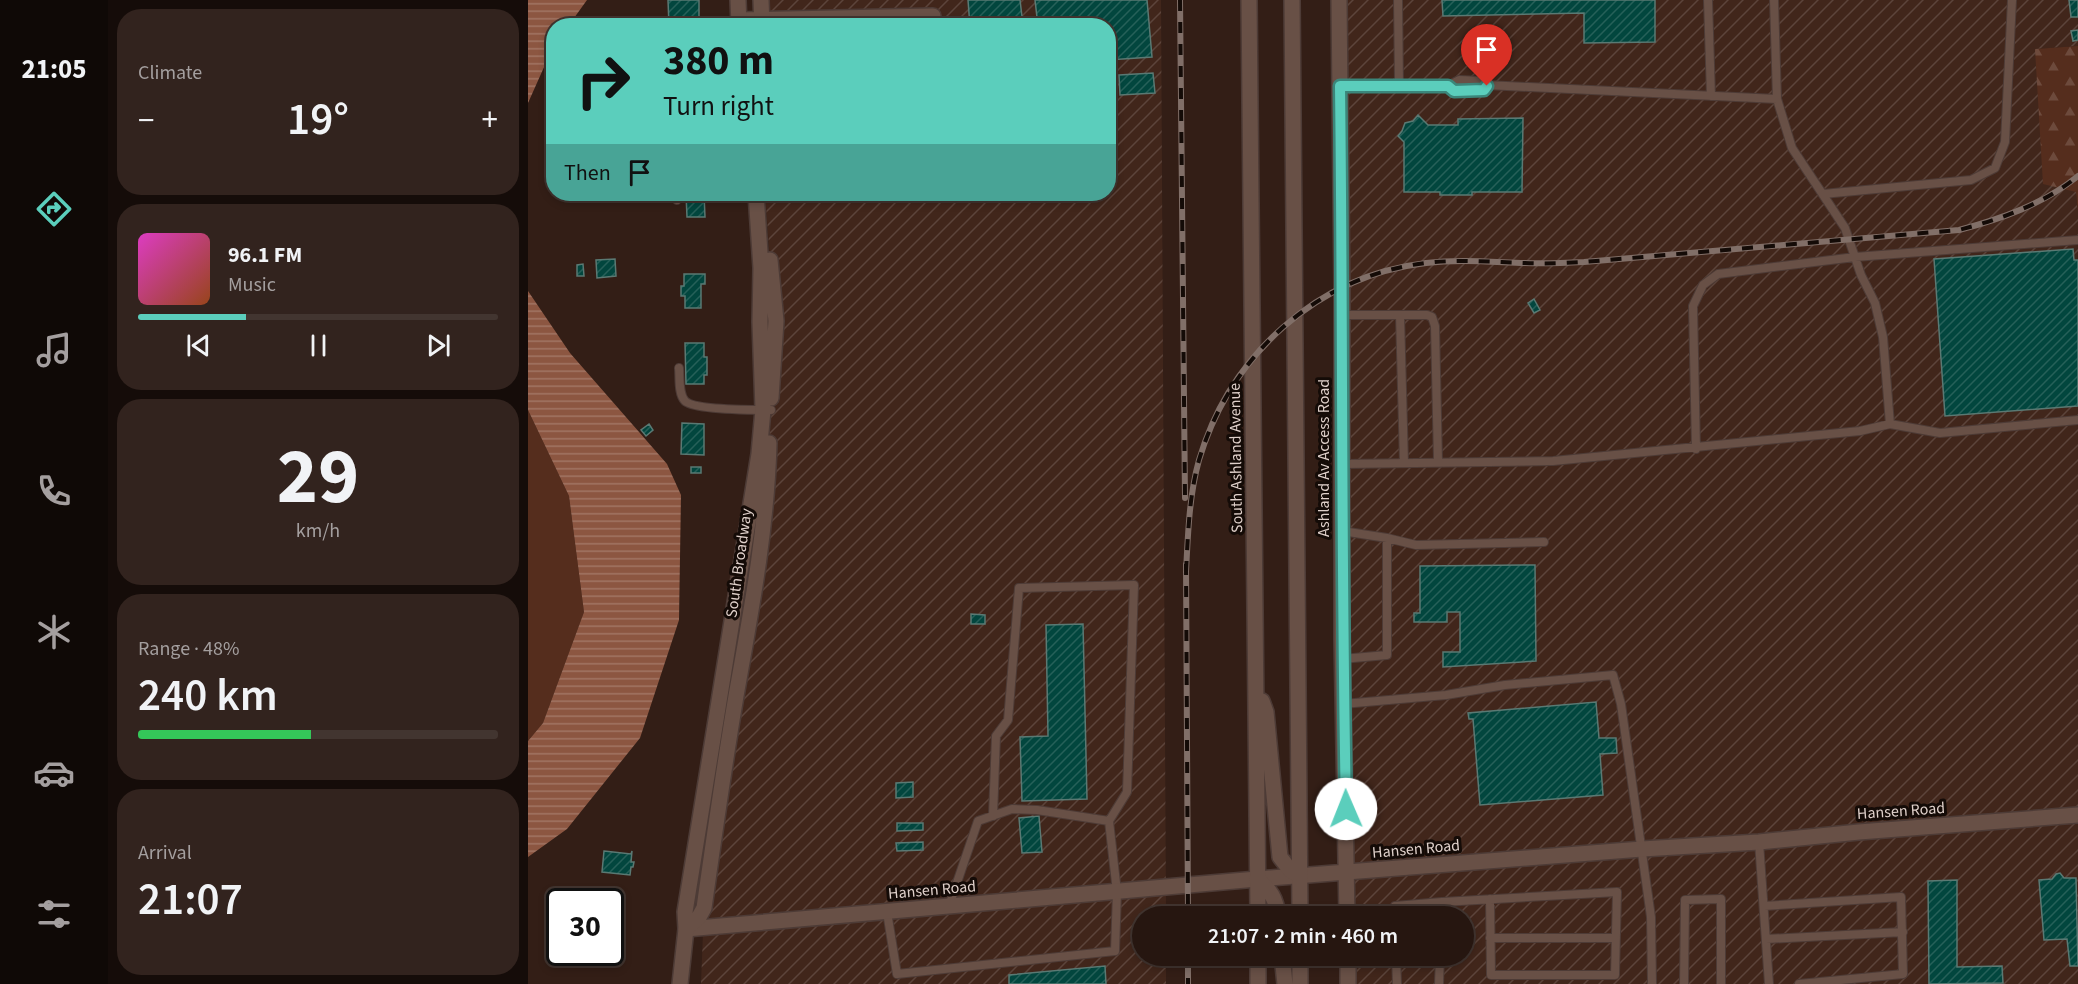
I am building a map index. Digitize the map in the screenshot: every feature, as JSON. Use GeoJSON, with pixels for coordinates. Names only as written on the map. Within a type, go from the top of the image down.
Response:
{"type":"FeatureCollection","features":[{"type":"Feature","properties":{"kind":"street"},"geometry":{"type":"LineString","coordinates":[[738,0],[738,18]]}},
{"type":"Feature","properties":{"kind":"street"},"geometry":{"type":"LineString","coordinates":[[761,0],[762,18]]}},
{"type":"Feature","properties":{"kind":"street","name":"South Ashland Avenue"},"geometry":{"type":"LineString","coordinates":[[1249,0],[1258,906]]}},
{"type":"Feature","properties":{"kind":"street"},"geometry":{"type":"LineString","coordinates":[[1292,0],[1300,906]]}},
{"type":"Feature","properties":{"kind":"street","name":"Ashland Av Access Road"},"geometry":{"type":"LineString","coordinates":[[1339,0],[1342,659],[1347,906]]}},
{"type":"Feature","properties":{"kind":"street"},"geometry":{"type":"LineString","coordinates":[[884,18],[933,16]]}},
{"type":"Feature","properties":{"kind":"street","name":"South Broadway"},"geometry":{"type":"LineString","coordinates":[[686,929],[699,917],[704,908],[725,758],[759,565],[767,497],[767,410],[760,322],[761,268],[756,201]]}},
{"type":"Feature","properties":{"kind":"street","name":"South Broadway"},"geometry":{"type":"LineString","coordinates":[[766,201],[776,321],[767,410]]}},
{"type":"Feature","properties":{"kind":"street"},"geometry":{"type":"LineString","coordinates":[[1256,682],[1266,712],[1280,857],[1290,870],[1300,876]]}},
{"type":"Feature","properties":{"kind":"street","name":"Hansen Road"},"geometry":{"type":"LineString","coordinates":[[686,929],[1257,879],[1759,842],[2078,815]]}},
{"type":"Feature","properties":{"kind":"street"},"geometry":{"type":"LineString","coordinates":[[1257,879],[1269,888],[1276,906]]}},
{"type":"Feature","properties":{"kind":"street"},"geometry":{"type":"LineString","coordinates":[[680,984],[686,929]]}},
{"type":"Feature","properties":{"kind":"street"},"geometry":{"type":"LineString","coordinates":[[1258,966],[1258,984]]}},
{"type":"Feature","properties":{"kind":"street"},"geometry":{"type":"LineString","coordinates":[[1283,966],[1285,984]]}},
{"type":"Feature","properties":{"kind":"street"},"geometry":{"type":"LineString","coordinates":[[1300,966],[1300,984]]}},
{"type":"Feature","properties":{"kind":"street"},"geometry":{"type":"LineString","coordinates":[[1348,966],[1348,984]]}},
{"type":"Feature","properties":{"kind":"lane"},"geometry":{"type":"LineString","coordinates":[[1398,0],[1399,86]]}},
{"type":"Feature","properties":{"kind":"lane"},"geometry":{"type":"LineString","coordinates":[[1708,0],[1711,96]]}},
{"type":"Feature","properties":{"kind":"lane"},"geometry":{"type":"LineString","coordinates":[[1774,0],[1777,99],[1792,148],[1845,228],[1861,275],[1875,303],[1883,337],[1890,424]]}},
{"type":"Feature","properties":{"kind":"lane"},"geometry":{"type":"LineString","coordinates":[[1823,194],[1971,180],[1995,168],[2005,142],[2012,0]]}},
{"type":"Feature","properties":{"kind":"lane"},"geometry":{"type":"LineString","coordinates":[[1340,86],[1448,86],[1454,91],[1484,90],[1487,86],[1777,99]]}},
{"type":"Feature","properties":{"kind":"lane"},"geometry":{"type":"LineString","coordinates":[[1696,448],[1693,306],[1703,285],[1718,274],[1855,257],[2078,240]]}},
{"type":"Feature","properties":{"kind":"lane"},"geometry":{"type":"LineString","coordinates":[[1342,315],[1427,315],[1432,317],[1435,326],[1438,462]]}},
{"type":"Feature","properties":{"kind":"lane"},"geometry":{"type":"LineString","coordinates":[[1400,315],[1404,463]]}},
{"type":"Feature","properties":{"kind":"lane"},"geometry":{"type":"LineString","coordinates":[[679,368],[681,395],[686,402],[698,407],[767,410]]}},
{"type":"Feature","properties":{"kind":"lane"},"geometry":{"type":"LineString","coordinates":[[1342,464],[1553,461],[1860,431],[1890,424],[1941,433],[2078,420]]}},
{"type":"Feature","properties":{"kind":"lane"},"geometry":{"type":"LineString","coordinates":[[1342,531],[1387,537],[1416,545],[1544,542]]}},
{"type":"Feature","properties":{"kind":"lane"},"geometry":{"type":"LineString","coordinates":[[1342,659],[1387,656],[1387,537]]}},
{"type":"Feature","properties":{"kind":"lane"},"geometry":{"type":"LineString","coordinates":[[887,912],[897,974],[1115,951],[1117,892],[1109,820],[1127,792],[1134,585],[1019,588],[1008,720],[996,736],[993,816]]}},
{"type":"Feature","properties":{"kind":"lane"},"geometry":{"type":"LineString","coordinates":[[1343,704],[1446,695],[1505,685],[1613,675],[1621,704],[1651,917],[1652,984]]}},
{"type":"Feature","properties":{"kind":"lane"},"geometry":{"type":"LineString","coordinates":[[949,906],[978,820],[1012,809],[1037,810],[1109,820]]}},
{"type":"Feature","properties":{"kind":"lane"},"geometry":{"type":"LineString","coordinates":[[1759,842],[1769,984]]}},
{"type":"Feature","properties":{"kind":"lane"},"geometry":{"type":"LineString","coordinates":[[1395,906],[1442,902],[1490,899],[1617,892],[1615,975],[1491,975],[1490,899]]}},
{"type":"Feature","properties":{"kind":"lane"},"geometry":{"type":"LineString","coordinates":[[1764,906],[1901,897],[1903,974],[1799,984]]}},
{"type":"Feature","properties":{"kind":"lane"},"geometry":{"type":"LineString","coordinates":[[1684,984],[1685,900],[1721,899],[1721,984]]}},
{"type":"Feature","properties":{"kind":"lane"},"geometry":{"type":"LineString","coordinates":[[1442,902],[1442,906]]}},
{"type":"Feature","properties":{"kind":"lane"},"geometry":{"type":"LineString","coordinates":[[1766,939],[1903,932]]}},
{"type":"Feature","properties":{"kind":"lane"},"geometry":{"type":"LineString","coordinates":[[1490,938],[1616,938]]}},
{"type":"Feature","properties":{"kind":"lane"},"geometry":{"type":"LineString","coordinates":[[1396,966],[1397,984]]}},
{"type":"Feature","properties":{"kind":"lane"},"geometry":{"type":"LineString","coordinates":[[1439,984],[1440,966]]}},
{"type":"Feature","properties":{"kind":"shaded area"},"geometry":{"type":"Polygon","coordinates":[[[528,0],[587,0],[574,18],[546,18],[546,63],[528,103],[528,0]]]}},
{"type":"Feature","properties":{"kind":"shaded area"},"geometry":{"type":"Polygon","coordinates":[[[761,0],[1161,0],[1166,906],[1132,906],[1132,966],[1166,966],[1166,984],[701,984],[704,908],[769,444],[772,380],[771,272],[766,201],[1116,201],[1116,18],[762,18],[761,0]]]}},
{"type":"Feature","properties":{"kind":"shaded area"},"geometry":{"type":"Polygon","coordinates":[[[1339,0],[2078,0],[2078,46],[2036,49],[2076,192],[2078,213],[2078,984],[1348,984],[1348,966],[1474,966],[1474,906],[1348,906],[1339,0]]]}},
{"type":"Feature","properties":{"kind":"shaded area"},"geometry":{"type":"Polygon","coordinates":[[[528,291],[570,353],[667,464],[681,495],[679,620],[640,738],[567,829],[528,857],[528,741],[543,723],[584,612],[569,496],[528,410],[528,291]]]}},
{"type":"Feature","properties":{"kind":"green space"},"geometry":{"type":"Polygon","coordinates":[[[2078,46],[2078,213],[2076,192],[2043,184],[2035,49],[2078,46]]]}},
{"type":"Feature","properties":{"kind":"green space"},"geometry":{"type":"Polygon","coordinates":[[[528,410],[569,496],[584,612],[543,723],[528,741],[528,410]]]}},
{"type":"Feature","properties":{"kind":"building"},"geometry":{"type":"Polygon","coordinates":[[[668,0],[699,0],[699,18],[669,18],[668,0]]]}},
{"type":"Feature","properties":{"kind":"building"},"geometry":{"type":"Polygon","coordinates":[[[968,0],[1020,0],[1022,18],[969,18],[968,0]]]}},
{"type":"Feature","properties":{"kind":"building"},"geometry":{"type":"Polygon","coordinates":[[[1035,0],[1147,0],[1152,57],[1116,59],[1116,18],[1037,18],[1035,0]]]}},
{"type":"Feature","properties":{"kind":"building"},"geometry":{"type":"Polygon","coordinates":[[[1442,0],[1655,0],[1655,42],[1584,43],[1584,13],[1443,16],[1442,0]]]}},
{"type":"Feature","properties":{"kind":"building"},"geometry":{"type":"Polygon","coordinates":[[[2069,0],[2078,0],[2078,17],[2071,17],[2069,0]]]}},
{"type":"Feature","properties":{"kind":"building"},"geometry":{"type":"Polygon","coordinates":[[[2078,30],[2078,40],[2073,41],[2071,31],[2078,30]]]}},
{"type":"Feature","properties":{"kind":"building"},"geometry":{"type":"Polygon","coordinates":[[[1153,73],[1155,93],[1120,95],[1119,75],[1153,73]]]}},
{"type":"Feature","properties":{"kind":"building"},"geometry":{"type":"Polygon","coordinates":[[[1418,115],[1428,125],[1458,125],[1458,119],[1523,118],[1522,192],[1472,192],[1472,195],[1440,195],[1440,192],[1404,192],[1404,142],[1398,136],[1405,123],[1413,121],[1418,115]]]}},
{"type":"Feature","properties":{"kind":"building"},"geometry":{"type":"Polygon","coordinates":[[[686,201],[704,201],[705,217],[687,217],[686,201]]]}},
{"type":"Feature","properties":{"kind":"building"},"geometry":{"type":"Polygon","coordinates":[[[2073,249],[2074,260],[2078,260],[2078,406],[1945,416],[1934,259],[2073,249]]]}},
{"type":"Feature","properties":{"kind":"building"},"geometry":{"type":"Polygon","coordinates":[[[615,259],[616,276],[597,278],[596,260],[615,259]]]}},
{"type":"Feature","properties":{"kind":"building"},"geometry":{"type":"Polygon","coordinates":[[[583,264],[584,276],[577,276],[577,265],[583,264]]]}},
{"type":"Feature","properties":{"kind":"building"},"geometry":{"type":"Polygon","coordinates":[[[684,274],[705,274],[705,284],[701,284],[701,308],[685,308],[685,296],[681,296],[684,274]]]}},
{"type":"Feature","properties":{"kind":"building"},"geometry":{"type":"Polygon","coordinates":[[[1534,299],[1540,310],[1534,313],[1528,303],[1534,299]]]}},
{"type":"Feature","properties":{"kind":"building"},"geometry":{"type":"Polygon","coordinates":[[[685,343],[704,343],[707,375],[704,375],[704,384],[686,384],[685,343]]]}},
{"type":"Feature","properties":{"kind":"building"},"geometry":{"type":"Polygon","coordinates":[[[682,423],[704,424],[704,455],[681,454],[682,423]]]}},
{"type":"Feature","properties":{"kind":"building"},"geometry":{"type":"Polygon","coordinates":[[[649,424],[653,430],[646,436],[641,430],[649,424]]]}},
{"type":"Feature","properties":{"kind":"building"},"geometry":{"type":"Polygon","coordinates":[[[691,467],[701,467],[701,473],[691,473],[691,467]]]}},
{"type":"Feature","properties":{"kind":"building"},"geometry":{"type":"Polygon","coordinates":[[[1535,565],[1536,661],[1443,667],[1443,652],[1460,652],[1460,612],[1447,612],[1447,622],[1414,622],[1414,613],[1420,613],[1420,566],[1535,565]]]}},
{"type":"Feature","properties":{"kind":"building"},"geometry":{"type":"Polygon","coordinates":[[[971,614],[985,615],[985,624],[971,624],[971,614]]]}},
{"type":"Feature","properties":{"kind":"building"},"geometry":{"type":"Polygon","coordinates":[[[1083,624],[1087,799],[1022,801],[1020,737],[1048,736],[1046,625],[1083,624]]]}},
{"type":"Feature","properties":{"kind":"building"},"geometry":{"type":"Polygon","coordinates":[[[1596,702],[1599,738],[1616,738],[1617,753],[1600,754],[1603,795],[1480,805],[1473,719],[1469,719],[1468,713],[1596,702]]]}},
{"type":"Feature","properties":{"kind":"building"},"geometry":{"type":"Polygon","coordinates":[[[913,782],[913,797],[896,798],[896,783],[913,782]]]}},
{"type":"Feature","properties":{"kind":"building"},"geometry":{"type":"Polygon","coordinates":[[[1039,816],[1042,852],[1022,853],[1019,818],[1039,816]]]}},
{"type":"Feature","properties":{"kind":"building"},"geometry":{"type":"Polygon","coordinates":[[[897,823],[923,823],[923,830],[897,831],[897,823]]]}},
{"type":"Feature","properties":{"kind":"building"},"geometry":{"type":"Polygon","coordinates":[[[923,842],[923,850],[897,851],[896,843],[923,842]]]}},
{"type":"Feature","properties":{"kind":"building"},"geometry":{"type":"Polygon","coordinates":[[[604,851],[631,854],[632,851],[631,862],[634,862],[630,875],[602,872],[604,851]]]}},
{"type":"Feature","properties":{"kind":"building"},"geometry":{"type":"Polygon","coordinates":[[[2060,873],[2064,878],[2076,878],[2078,966],[2070,966],[2067,939],[2044,940],[2039,880],[2052,879],[2060,873]]]}},
{"type":"Feature","properties":{"kind":"building"},"geometry":{"type":"Polygon","coordinates":[[[1957,880],[1957,967],[2002,966],[2003,983],[1929,984],[1928,881],[1957,880]]]}},
{"type":"Feature","properties":{"kind":"building"},"geometry":{"type":"Polygon","coordinates":[[[1105,966],[1106,984],[1009,984],[1009,975],[1105,966]]]}},
{"type":"Feature","properties":{"kind":"railway"},"geometry":{"type":"LineString","coordinates":[[1180,0],[1185,498]]}},
{"type":"Feature","properties":{"kind":"railway"},"geometry":{"type":"LineString","coordinates":[[1186,572],[1191,501],[1199,460],[1213,422],[1232,387],[1255,355],[1283,327],[1314,304],[1348,285],[1386,271],[1426,263],[1584,262],[1959,230],[2022,209],[2051,195],[2078,176]]}},
{"type":"Feature","properties":{"kind":"railway"},"geometry":{"type":"LineString","coordinates":[[1186,564],[1188,906]]}},
{"type":"Feature","properties":{"kind":"railway"},"geometry":{"type":"LineString","coordinates":[[1188,966],[1188,984]]}},
{"type":"Feature","properties":{"kind":"route"},"geometry":{"type":"LineString","coordinates":[[1346,809],[1342,640],[1340,86],[1448,86],[1454,91],[1484,90],[1487,86]]}}]}
